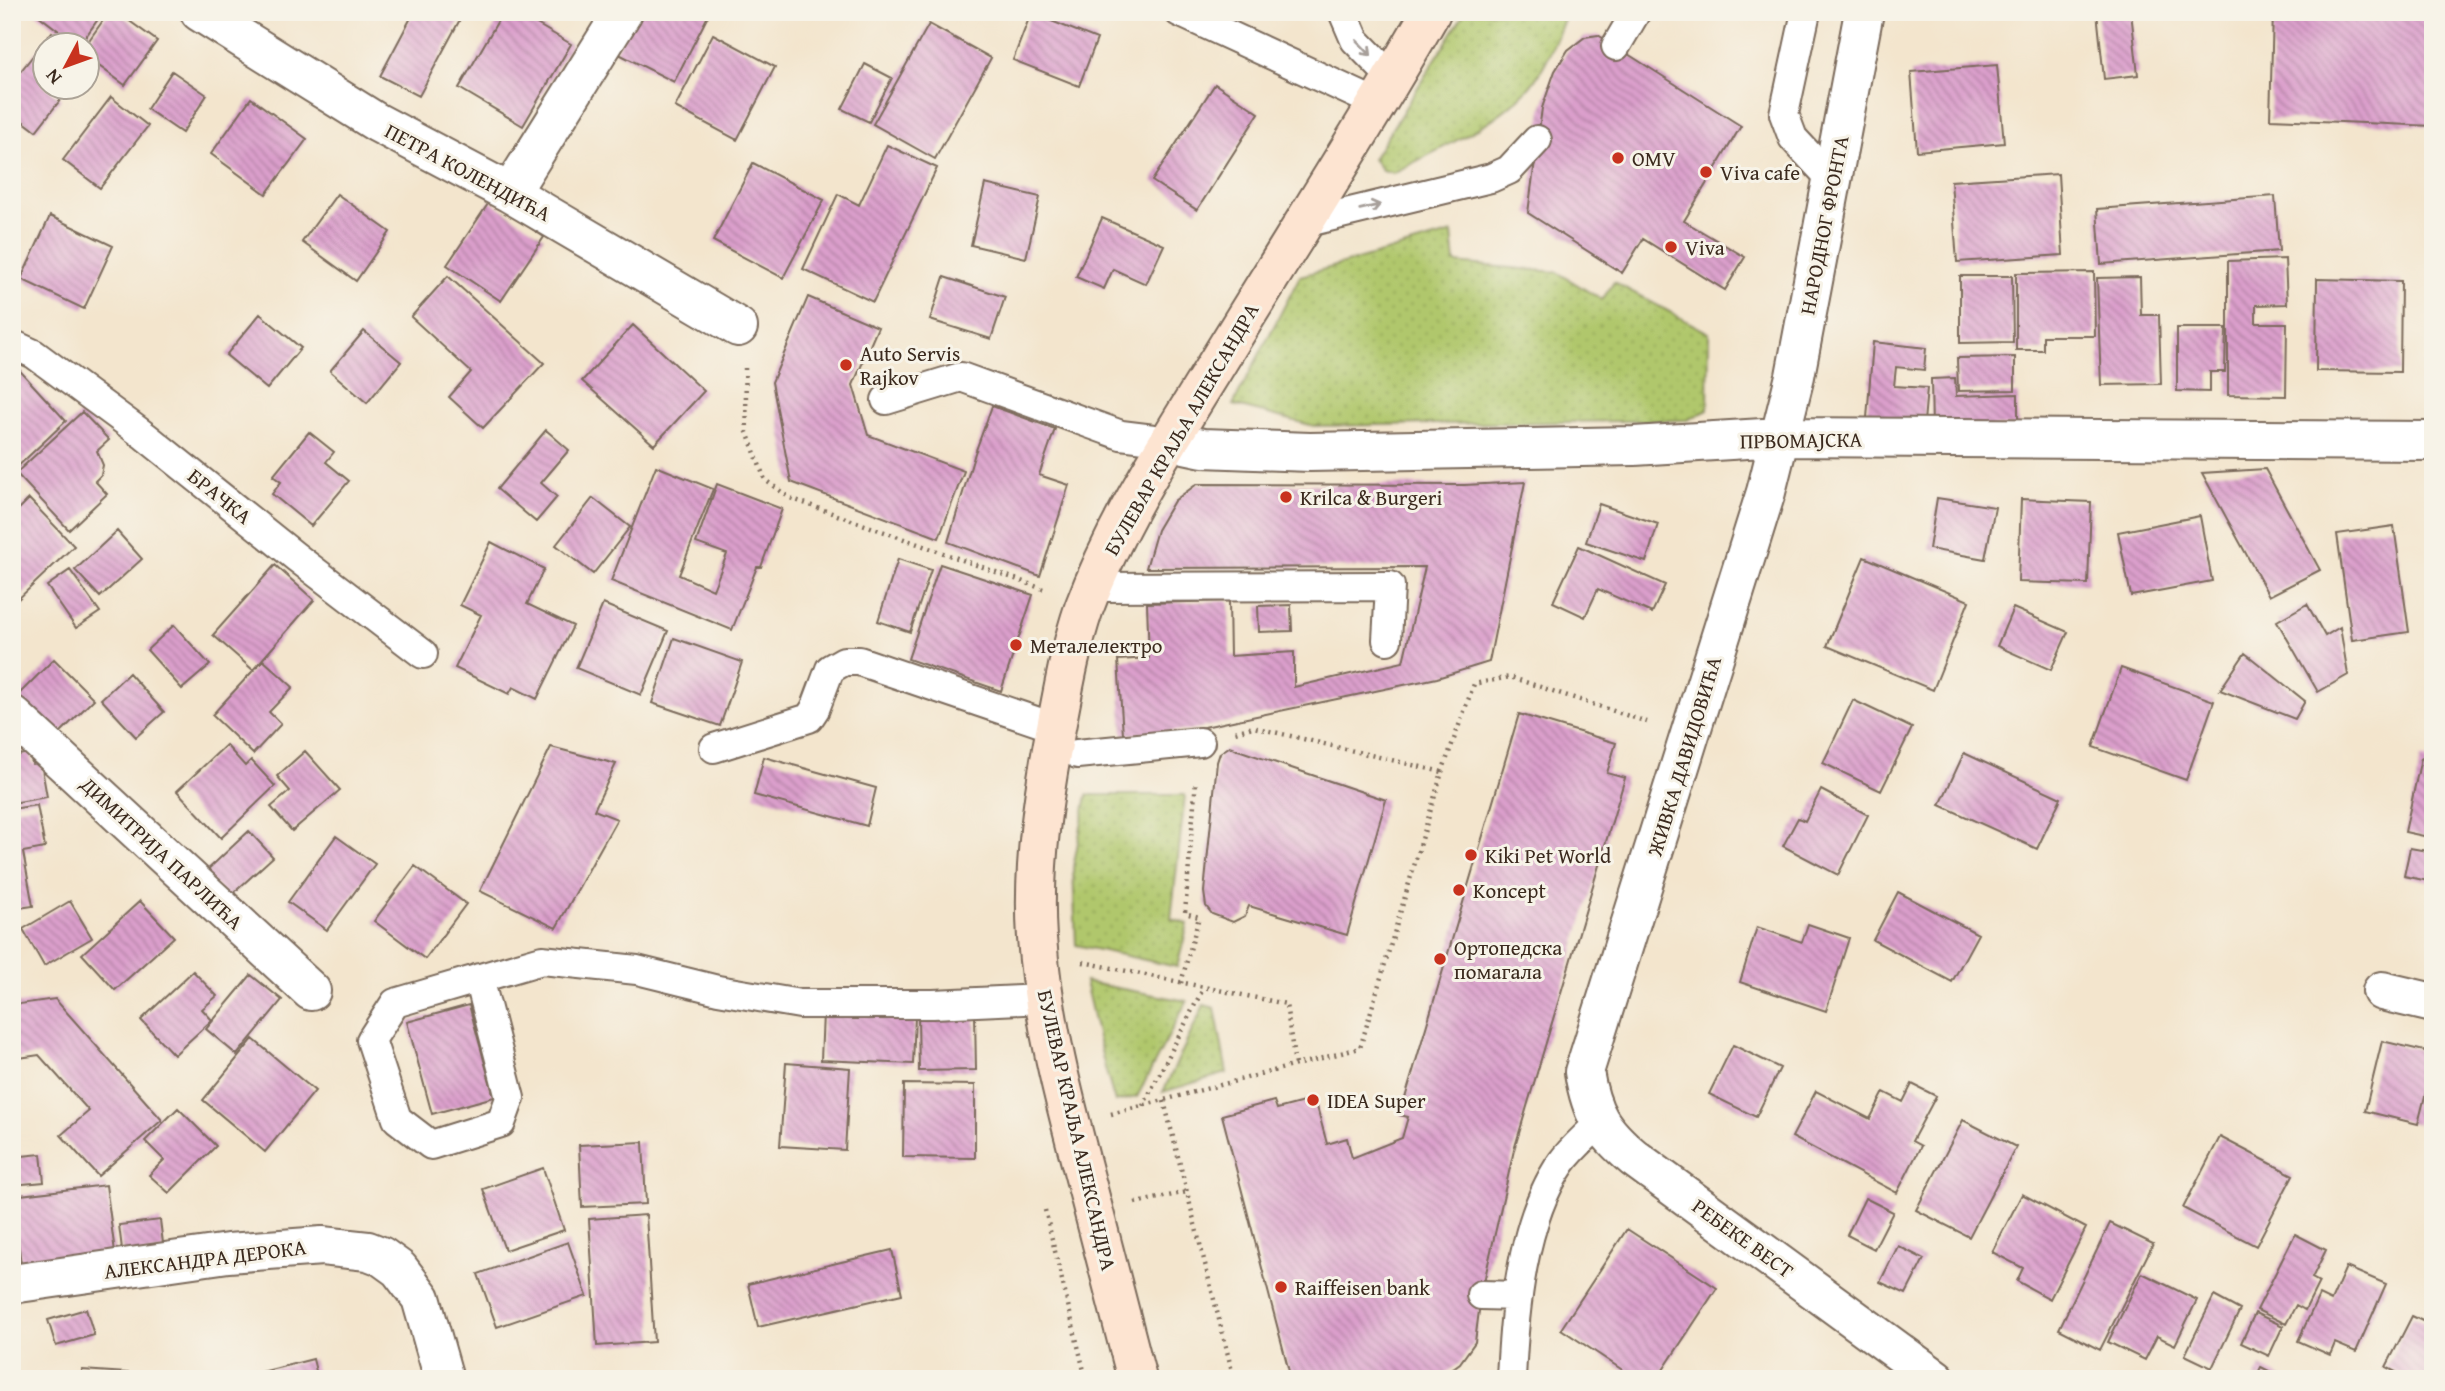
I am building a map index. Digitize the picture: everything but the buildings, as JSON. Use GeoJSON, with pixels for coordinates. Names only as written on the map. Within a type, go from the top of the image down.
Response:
{"type":"FeatureCollection","features":[{"type":"Feature","properties":{"kind":"main road","name":"БУЛЕВАР КРАЉА АЛЕКСАНДРА"},"geometry":{"type":"LineString","coordinates":[[1137,1379],[1063,1091],[1044,999],[1038,945],[1035,893],[1044,796],[1066,741],[1077,629],[1118,532],[1170,441],[1386,91],[1431,12]]}},
{"type":"Feature","properties":{"kind":"street","name":"ПЕТРА КОЛЕНДИЋА"},"geometry":{"type":"LineString","coordinates":[[200,12],[376,122],[510,193],[738,327]]}},
{"type":"Feature","properties":{"kind":"street"},"geometry":{"type":"LineString","coordinates":[[510,193],[623,12]]}},
{"type":"Feature","properties":{"kind":"street","name":"НАРОДНОГ ФРОНТА"},"geometry":{"type":"LineString","coordinates":[[1779,437],[1795,376],[1864,12]]}},
{"type":"Feature","properties":{"kind":"street","name":"ПРВОМАЈСКА"},"geometry":{"type":"LineString","coordinates":[[1170,441],[1203,448],[1310,452],[1634,446],[1779,437],[2433,441]]}},
{"type":"Feature","properties":{"kind":"street","name":"ЖИВКА ДАВИДОВИЋА"},"geometry":{"type":"LineString","coordinates":[[1584,1072],[1766,492],[1779,437]]}},
{"type":"Feature","properties":{"kind":"street","name":"ДИМИТРИЈА ПАРЛИЋА"},"geometry":{"type":"LineString","coordinates":[[12,715],[311,991]]}},
{"type":"Feature","properties":{"kind":"street"},"geometry":{"type":"LineString","coordinates":[[2382,991],[2433,1003]]}},
{"type":"Feature","properties":{"kind":"street","name":"РЕБЕКЕ ВЕСТ"},"geometry":{"type":"LineString","coordinates":[[1584,1072],[1588,1098],[1599,1123],[1613,1140],[1936,1379]]}},
{"type":"Feature","properties":{"kind":"street","name":"АЛЕКСАНДРА ДЕРОКА"},"geometry":{"type":"LineString","coordinates":[[12,1284],[228,1253],[322,1245],[368,1251],[381,1256],[399,1269],[421,1298],[444,1379]]}},
{"type":"Feature","properties":{"kind":"lane"},"geometry":{"type":"LineString","coordinates":[[1179,12],[1386,91]]}},
{"type":"Feature","properties":{"kind":"lane"},"geometry":{"type":"LineString","coordinates":[[1343,12],[1355,40],[1386,91]]}},
{"type":"Feature","properties":{"kind":"lane"},"geometry":{"type":"LineString","coordinates":[[1616,46],[1636,12]]}},
{"type":"Feature","properties":{"kind":"lane"},"geometry":{"type":"LineString","coordinates":[[1806,12],[1784,114],[1793,138],[1833,181]]}},
{"type":"Feature","properties":{"kind":"lane"},"geometry":{"type":"LineString","coordinates":[[1304,223],[1491,178],[1509,170],[1537,140]]}},
{"type":"Feature","properties":{"kind":"lane","name":"БРАЧКА"},"geometry":{"type":"LineString","coordinates":[[12,344],[34,354],[145,436],[423,654]]}},
{"type":"Feature","properties":{"kind":"lane"},"geometry":{"type":"LineString","coordinates":[[886,400],[961,377],[1121,435],[1170,441]]}},
{"type":"Feature","properties":{"kind":"lane"},"geometry":{"type":"LineString","coordinates":[[1093,587],[1390,586],[1387,640]]}},
{"type":"Feature","properties":{"kind":"lane"},"geometry":{"type":"LineString","coordinates":[[714,748],[808,718],[815,709],[830,669],[844,661],[859,661],[1066,741],[1200,742]]}},
{"type":"Feature","properties":{"kind":"lane"},"geometry":{"type":"LineString","coordinates":[[479,978],[510,1098],[501,1124],[431,1145],[397,1119],[371,1040],[395,1003],[479,978],[542,960],[637,970],[718,990],[800,1004],[933,1004],[1044,999]]}},
{"type":"Feature","properties":{"kind":"lane"},"geometry":{"type":"LineString","coordinates":[[1511,1379],[1518,1296],[1539,1208],[1563,1160],[1599,1123]]}},
{"type":"Feature","properties":{"kind":"lane"},"geometry":{"type":"LineString","coordinates":[[1481,1295],[1518,1296]]}},
{"type":"Feature","properties":{"kind":"path"},"geometry":{"type":"LineString","coordinates":[[738,327],[748,338],[745,365],[747,432],[765,480],[790,498],[1048,591]]}},
{"type":"Feature","properties":{"kind":"path"},"geometry":{"type":"LineString","coordinates":[[1108,1115],[1360,1048],[1441,772],[1474,684],[1510,677],[1652,724]]}},
{"type":"Feature","properties":{"kind":"path"},"geometry":{"type":"LineString","coordinates":[[1181,983],[1199,917],[1185,912],[1200,742],[1253,727],[1441,772]]}},
{"type":"Feature","properties":{"kind":"path"},"geometry":{"type":"LineString","coordinates":[[1080,961],[1286,1004],[1295,1065]]}},
{"type":"Feature","properties":{"kind":"path"},"geometry":{"type":"LineString","coordinates":[[1143,1106],[1203,988]]}},
{"type":"Feature","properties":{"kind":"path"},"geometry":{"type":"LineString","coordinates":[[1164,1101],[1234,1379]]}},
{"type":"Feature","properties":{"kind":"path"},"geometry":{"type":"LineString","coordinates":[[1130,1204],[1186,1192]]}},
{"type":"Feature","properties":{"kind":"green space"},"geometry":{"type":"Polygon","coordinates":[[[1465,12],[1567,12],[1540,73],[1513,103],[1481,126],[1428,156],[1393,173],[1382,170],[1373,159],[1465,12]]]}},
{"type":"Feature","properties":{"kind":"green space"},"geometry":{"type":"Polygon","coordinates":[[[1452,233],[1455,263],[1557,272],[1602,300],[1614,282],[1709,333],[1708,410],[1687,420],[1314,426],[1233,405],[1300,276],[1452,233]]]}},
{"type":"Feature","properties":{"kind":"green space"},"geometry":{"type":"Polygon","coordinates":[[[1087,795],[1185,795],[1171,919],[1188,924],[1177,967],[1076,945],[1073,868],[1087,795]]]}},
{"type":"Feature","properties":{"kind":"green space"},"geometry":{"type":"Polygon","coordinates":[[[1085,982],[1187,1001],[1137,1097],[1115,1102],[1085,982]]]}},
{"type":"Feature","properties":{"kind":"green space"},"geometry":{"type":"Polygon","coordinates":[[[1204,1005],[1215,1008],[1227,1073],[1163,1092],[1204,1005]]]}},
{"type":"Feature","properties":{"kind":"place","name":"OMV"},"geometry":{"type":"Point","coordinates":[1618,158]}},
{"type":"Feature","properties":{"kind":"place","name":"Viva cafe"},"geometry":{"type":"Point","coordinates":[1706,172]}},
{"type":"Feature","properties":{"kind":"place","name":"Viva"},"geometry":{"type":"Point","coordinates":[1671,247]}},
{"type":"Feature","properties":{"kind":"place","name":"Auto Servis Rajkov"},"geometry":{"type":"Point","coordinates":[846,365]}},
{"type":"Feature","properties":{"kind":"place","name":"Krilca & Burgeri"},"geometry":{"type":"Point","coordinates":[1286,497]}},
{"type":"Feature","properties":{"kind":"place","name":"Металелектро"},"geometry":{"type":"Point","coordinates":[1016,645]}},
{"type":"Feature","properties":{"kind":"place","name":"Kiki Pet World"},"geometry":{"type":"Point","coordinates":[1471,855]}},
{"type":"Feature","properties":{"kind":"place","name":"Koncept"},"geometry":{"type":"Point","coordinates":[1459,890]}},
{"type":"Feature","properties":{"kind":"place","name":"Ортопедска помагала"},"geometry":{"type":"Point","coordinates":[1440,959]}},
{"type":"Feature","properties":{"kind":"place","name":"IDEA Super"},"geometry":{"type":"Point","coordinates":[1313,1100]}},
{"type":"Feature","properties":{"kind":"place","name":"Raiffeisen bank"},"geometry":{"type":"Point","coordinates":[1281,1287]}}]}
